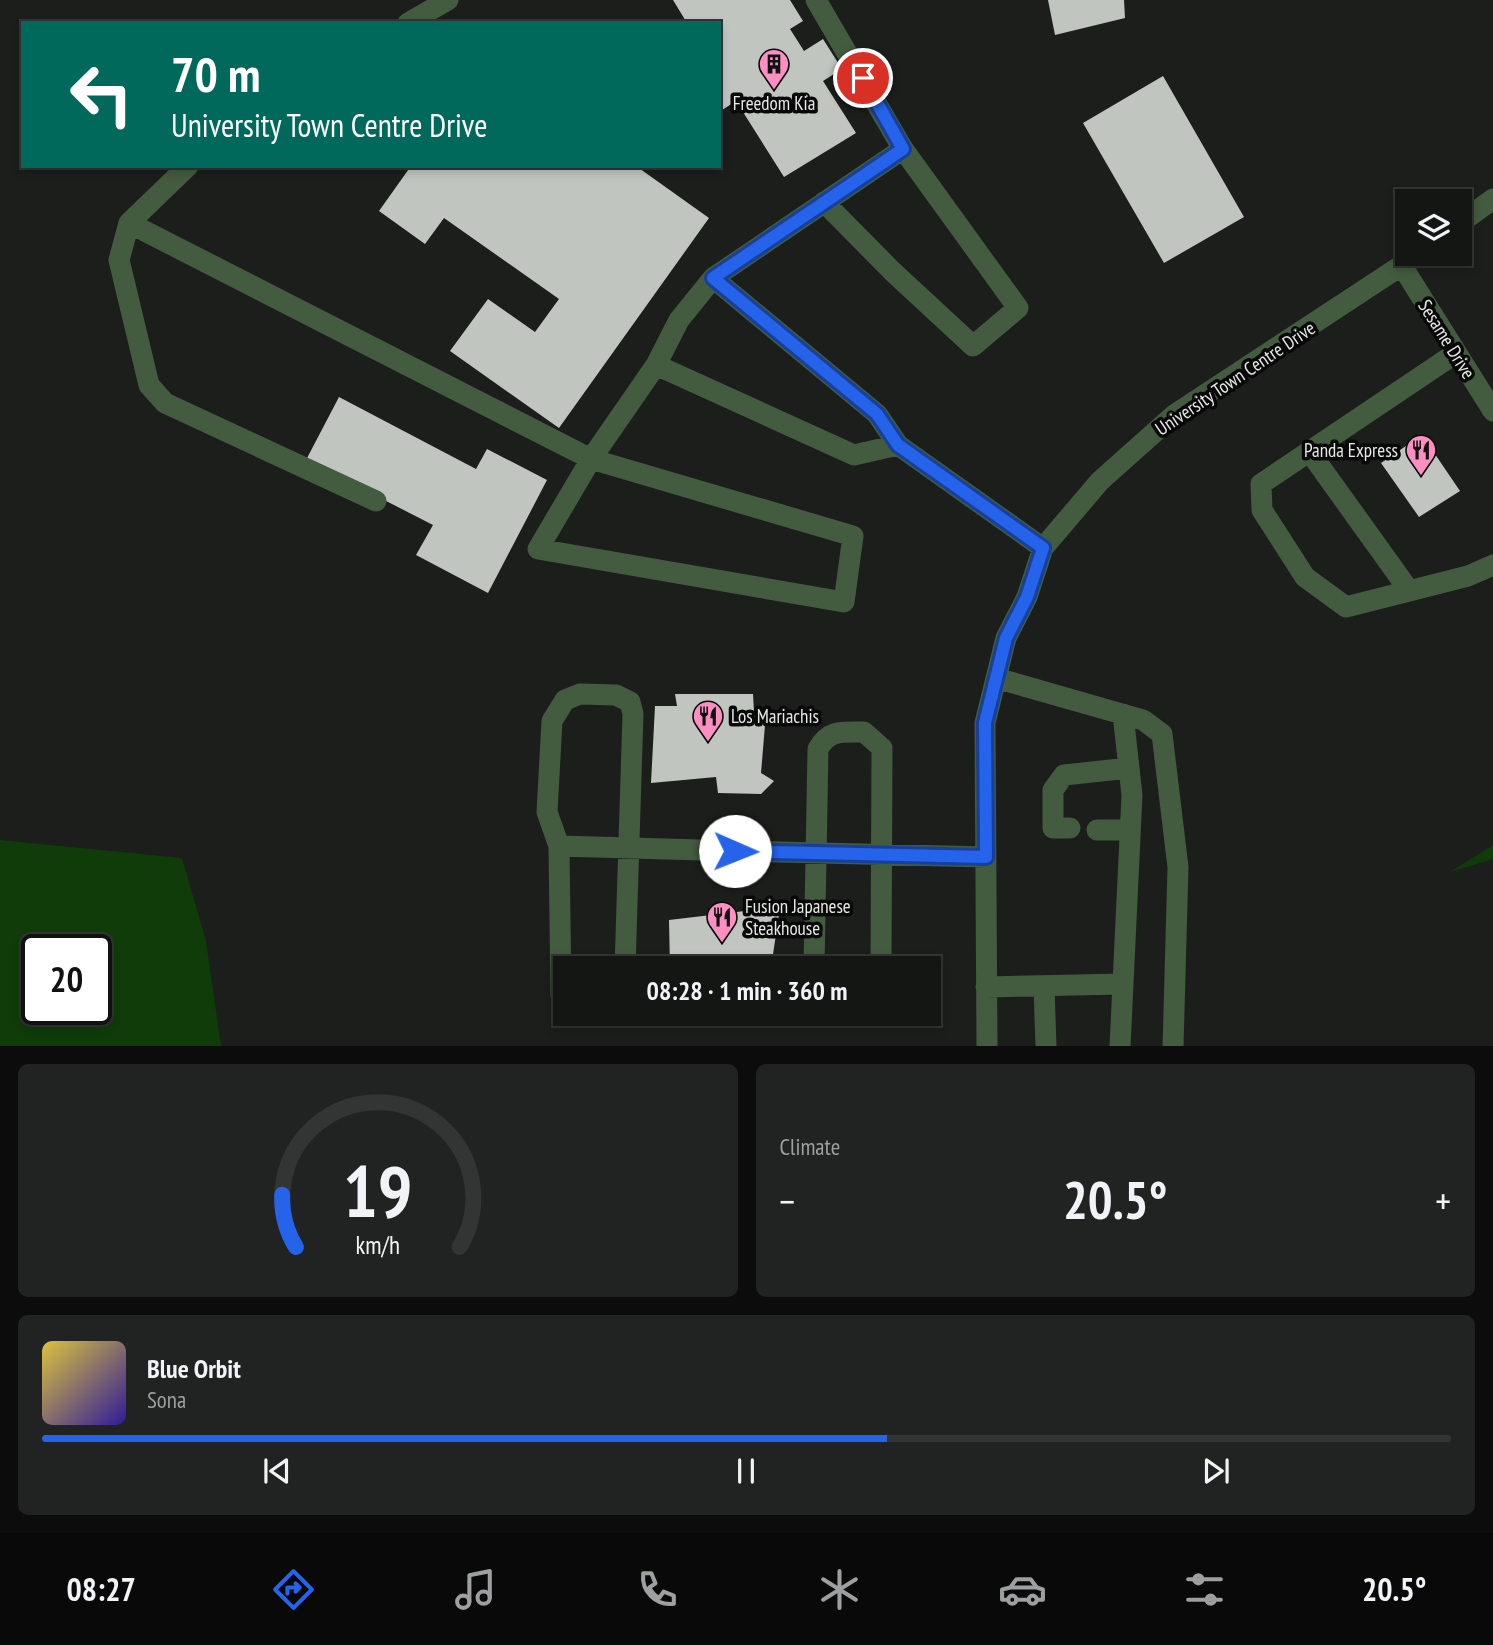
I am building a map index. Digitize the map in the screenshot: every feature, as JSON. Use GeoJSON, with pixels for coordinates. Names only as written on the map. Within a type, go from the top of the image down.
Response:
{"type":"FeatureCollection","features":[{"type":"Feature","properties":{"kind":"street"},"geometry":{"type":"LineString","coordinates":[[411,21],[448,0]]}},
{"type":"Feature","properties":{"kind":"street"},"geometry":{"type":"LineString","coordinates":[[816,0],[903,149],[1018,308],[973,346],[892,271],[824,202]]}},
{"type":"Feature","properties":{"kind":"street"},"geometry":{"type":"LineString","coordinates":[[129,223],[591,459],[853,536],[844,602],[538,550],[591,459],[656,365],[679,320],[713,278],[903,149]]}},
{"type":"Feature","properties":{"kind":"street"},"geometry":{"type":"LineString","coordinates":[[186,168],[129,223],[119,260],[149,386],[165,403],[376,501]]}},
{"type":"Feature","properties":{"kind":"street"},"geometry":{"type":"LineString","coordinates":[[1472,214],[1493,199]]}},
{"type":"Feature","properties":{"kind":"street","name":"University Town Centre Drive"},"geometry":{"type":"LineString","coordinates":[[987,1046],[985,723],[1006,638],[1027,597],[1043,548],[1100,481],[1174,415],[1401,266]]}},
{"type":"Feature","properties":{"kind":"street","name":"Sesame Drive"},"geometry":{"type":"LineString","coordinates":[[1413,266],[1456,353],[1493,411]]}},
{"type":"Feature","properties":{"kind":"street"},"geometry":{"type":"LineString","coordinates":[[713,278],[877,414],[898,445],[1043,548]]}},
{"type":"Feature","properties":{"kind":"street"},"geometry":{"type":"LineString","coordinates":[[1456,353],[1261,484],[1262,510],[1305,577],[1346,607],[1408,589],[1468,576],[1493,565]]}},
{"type":"Feature","properties":{"kind":"street"},"geometry":{"type":"LineString","coordinates":[[656,365],[854,455],[898,445]]}},
{"type":"Feature","properties":{"kind":"street"},"geometry":{"type":"LineString","coordinates":[[1309,451],[1408,589]]}},
{"type":"Feature","properties":{"kind":"street"},"geometry":{"type":"LineString","coordinates":[[996,678],[1143,720],[1162,734],[1178,867],[1173,1046]]}},
{"type":"Feature","properties":{"kind":"street"},"geometry":{"type":"LineString","coordinates":[[560,956],[559,846],[547,813],[552,721],[565,701],[580,694],[616,695],[630,702],[633,714],[625,956]]}},
{"type":"Feature","properties":{"kind":"street"},"geometry":{"type":"LineString","coordinates":[[1120,1046],[1132,795],[1123,715]]}},
{"type":"Feature","properties":{"kind":"street"},"geometry":{"type":"LineString","coordinates":[[814,956],[818,749],[824,738],[833,732],[863,732],[883,748],[881,956]]}},
{"type":"Feature","properties":{"kind":"street"},"geometry":{"type":"LineString","coordinates":[[1070,828],[1053,828],[1052,790],[1064,775],[1129,768]]}},
{"type":"Feature","properties":{"kind":"street"},"geometry":{"type":"LineString","coordinates":[[1097,830],[1130,830]]}},
{"type":"Feature","properties":{"kind":"street"},"geometry":{"type":"LineString","coordinates":[[559,846],[986,857]]}},
{"type":"Feature","properties":{"kind":"street"},"geometry":{"type":"LineString","coordinates":[[986,987],[1123,984]]}},
{"type":"Feature","properties":{"kind":"street"},"geometry":{"type":"LineString","coordinates":[[1044,987],[1046,1046]]}},
{"type":"Feature","properties":{"kind":"green space"},"geometry":{"type":"Polygon","coordinates":[[[0,840],[182,858],[206,941],[221,1046],[0,1046],[0,840]]]}},
{"type":"Feature","properties":{"kind":"green space"},"geometry":{"type":"Polygon","coordinates":[[[1493,845],[1493,859],[1450,872],[1493,845]]]}},
{"type":"Feature","properties":{"kind":"building","name":"Freedom Kia"},"geometry":{"type":"Polygon","coordinates":[[[673,0],[790,0],[803,21],[790,29],[804,51],[823,39],[842,69],[823,81],[856,133],[784,177],[736,101],[721,111],[721,21],[686,21],[673,0]]]}},
{"type":"Feature","properties":{"kind":"building"},"geometry":{"type":"Polygon","coordinates":[[[1048,0],[1124,0],[1125,18],[1055,35],[1048,0]]]}},
{"type":"Feature","properties":{"kind":"building"},"geometry":{"type":"Polygon","coordinates":[[[1163,76],[1244,217],[1164,263],[1083,123],[1163,76]]]}},
{"type":"Feature","properties":{"kind":"building"},"geometry":{"type":"Polygon","coordinates":[[[410,168],[639,168],[709,218],[559,428],[450,351],[488,299],[535,332],[559,299],[444,218],[425,244],[379,211],[410,168]]]}},
{"type":"Feature","properties":{"kind":"building"},"geometry":{"type":"Polygon","coordinates":[[[339,397],[476,469],[487,449],[547,480],[488,593],[416,555],[433,525],[306,460],[339,397]]]}},
{"type":"Feature","properties":{"kind":"building","name":"Panda Express"},"geometry":{"type":"Polygon","coordinates":[[[1422,435],[1460,491],[1419,517],[1381,463],[1422,435]]]}},
{"type":"Feature","properties":{"kind":"building","name":"Los Mariachis"},"geometry":{"type":"Polygon","coordinates":[[[675,694],[753,694],[754,712],[766,713],[761,773],[774,781],[761,794],[718,793],[716,777],[651,783],[655,706],[677,706],[675,694]]]}},
{"type":"Feature","properties":{"kind":"building","name":"Fusion Japanese Steakhouse"},"geometry":{"type":"Polygon","coordinates":[[[780,907],[773,956],[670,956],[669,920],[780,907]]]}},
{"type":"Feature","properties":{"kind":"place","name":"Freedom Kia"},"geometry":{"type":"Point","coordinates":[774,91]}},
{"type":"Feature","properties":{"kind":"place","name":"Panda Express"},"geometry":{"type":"Point","coordinates":[1421,477]}},
{"type":"Feature","properties":{"kind":"place","name":"Los Mariachis"},"geometry":{"type":"Point","coordinates":[708,743]}},
{"type":"Feature","properties":{"kind":"place","name":"Fusion Japanese Steakhouse"},"geometry":{"type":"Point","coordinates":[722,944]}},
{"type":"Feature","properties":{"kind":"route"},"geometry":{"type":"LineString","coordinates":[[735,851],[986,857],[985,723],[1006,638],[1027,597],[1043,548],[898,445],[877,414],[713,278],[903,149],[863,78]]}}]}
